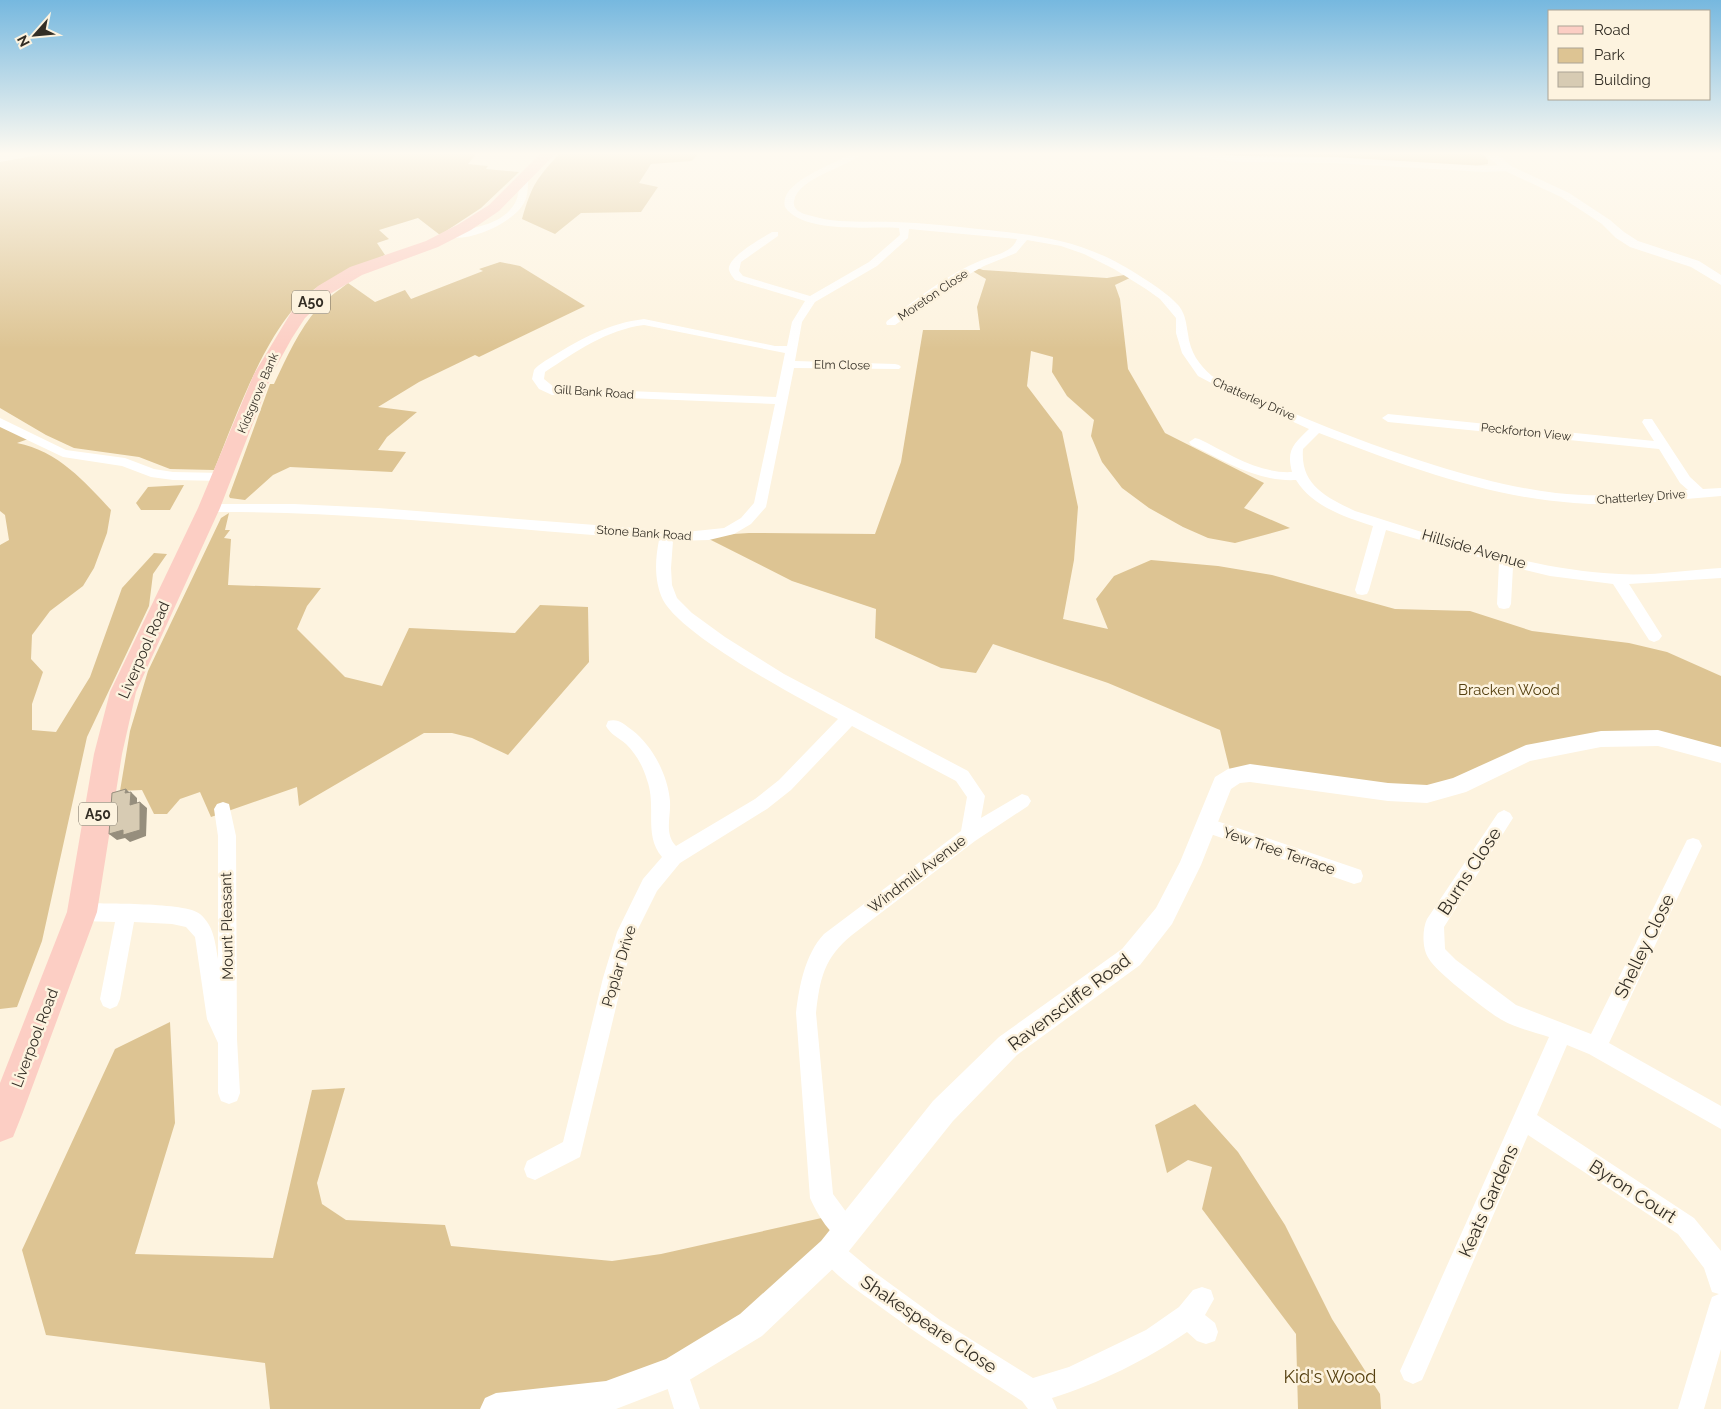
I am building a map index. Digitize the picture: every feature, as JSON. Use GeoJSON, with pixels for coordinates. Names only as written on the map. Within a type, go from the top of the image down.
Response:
{"type":"FeatureCollection","features":[{"type":"Feature","properties":{"kind":"main road","name":"Kidsgrove Bank"},"geometry":{"type":"LineString","coordinates":[[237,442],[263,374],[282,338],[298,315],[313,299],[356,270],[451,235],[478,218]]}},
{"type":"Feature","properties":{"kind":"main road","name":"Liverpool Road"},"geometry":{"type":"LineString","coordinates":[[0,1124],[11,1100],[82,912],[108,754],[123,692],[209,508],[237,442]]}},
{"type":"Feature","properties":{"kind":"street","name":"Chatterley Drive"},"geometry":{"type":"LineString","coordinates":[[807,218],[824,222],[904,226],[1023,237],[1054,241],[1077,247],[1152,287],[1170,303],[1181,318],[1183,336],[1195,368],[1208,378],[1318,428],[1370,449],[1423,466],[1487,485],[1533,495],[1607,501],[1721,492]]}},
{"type":"Feature","properties":{"kind":"street"},"geometry":{"type":"LineString","coordinates":[[1600,218],[1620,236],[1634,244],[1695,264],[1721,281]]}},
{"type":"Feature","properties":{"kind":"street","name":"Stone Bank Road"},"geometry":{"type":"LineString","coordinates":[[209,508],[338,509],[430,515],[667,536],[708,536],[723,533],[740,526],[753,517],[761,504],[797,322],[811,300],[874,264],[905,236],[904,226]]}},
{"type":"Feature","properties":{"kind":"street"},"geometry":{"type":"LineString","coordinates":[[775,234],[737,260],[734,265],[734,272],[739,278],[811,300]]}},
{"type":"Feature","properties":{"kind":"street","name":"Moreton Close"},"geometry":{"type":"LineString","coordinates":[[891,323],[959,275],[1012,252],[1020,246],[1023,237]]}},
{"type":"Feature","properties":{"kind":"street","name":"Gill Bank Road"},"geometry":{"type":"LineString","coordinates":[[781,402],[552,391],[542,386],[538,379],[540,370],[592,338],[630,322],[644,322],[775,349],[792,350]]}},
{"type":"Feature","properties":{"kind":"street","name":"Elm Close"},"geometry":{"type":"LineString","coordinates":[[789,364],[895,367]]}},
{"type":"Feature","properties":{"kind":"street","name":"Peckforton View"},"geometry":{"type":"LineString","coordinates":[[1388,418],[1663,446]]}},
{"type":"Feature","properties":{"kind":"street"},"geometry":{"type":"LineString","coordinates":[[0,422],[63,453],[126,462],[151,473],[173,476],[223,477]]}},
{"type":"Feature","properties":{"kind":"street"},"geometry":{"type":"LineString","coordinates":[[1648,422],[1685,480],[1699,493]]}},
{"type":"Feature","properties":{"kind":"street"},"geometry":{"type":"LineString","coordinates":[[1196,442],[1261,473],[1279,477],[1300,476],[1295,458],[1297,448],[1318,428]]}},
{"type":"Feature","properties":{"kind":"street","name":"Hillside Avenue"},"geometry":{"type":"LineString","coordinates":[[1300,476],[1306,486],[1328,504],[1350,514],[1506,560],[1564,572],[1618,579],[1656,579],[1721,573]]}},
{"type":"Feature","properties":{"kind":"street"},"geometry":{"type":"LineString","coordinates":[[1362,590],[1381,523]]}},
{"type":"Feature","properties":{"kind":"street","name":"Windmill Avenue"},"geometry":{"type":"LineString","coordinates":[[667,536],[663,561],[665,580],[671,600],[702,629],[755,664],[962,776],[976,796],[969,835],[845,929],[827,945],[816,968],[808,995],[806,1013],[822,1198],[839,1242]]}},
{"type":"Feature","properties":{"kind":"street"},"geometry":{"type":"LineString","coordinates":[[1504,604],[1506,560]]}},
{"type":"Feature","properties":{"kind":"street"},"geometry":{"type":"LineString","coordinates":[[1618,579],[1654,636]]}},
{"type":"Feature","properties":{"kind":"street","name":"Poplar Drive"},"geometry":{"type":"LineString","coordinates":[[535,1169],[572,1149],[613,978],[627,932],[650,885],[674,857],[760,804],[786,785],[851,716]]}},
{"type":"Feature","properties":{"kind":"street"},"geometry":{"type":"LineString","coordinates":[[614,726],[639,746],[651,767],[661,799],[659,837],[665,850],[674,857]]}},
{"type":"Feature","properties":{"kind":"street","name":"Ravenscliffe Road"},"geometry":{"type":"LineString","coordinates":[[496,1409],[606,1397],[676,1371],[751,1325],[839,1242],[943,1112],[1008,1046],[1131,957],[1164,916],[1190,865],[1204,825],[1223,783],[1235,775],[1250,773],[1388,792],[1427,794],[1458,786],[1526,753],[1601,739],[1658,738],[1721,755]]}},
{"type":"Feature","properties":{"kind":"street"},"geometry":{"type":"LineString","coordinates":[[969,835],[1022,801]]}},
{"type":"Feature","properties":{"kind":"street","name":"Mount Pleasant"},"geometry":{"type":"LineString","coordinates":[[222,809],[227,836],[230,1093]]}},
{"type":"Feature","properties":{"kind":"street","name":"Burns Close"},"geometry":{"type":"LineString","coordinates":[[1504,818],[1434,925],[1436,954],[1449,967],[1510,1013],[1596,1047],[1721,1118]]}},
{"type":"Feature","properties":{"kind":"street","name":"Yew Tree Terrace"},"geometry":{"type":"LineString","coordinates":[[1204,825],[1354,876]]}},
{"type":"Feature","properties":{"kind":"street","name":"Shelley Close"},"geometry":{"type":"LineString","coordinates":[[1596,1047],[1693,846]]}},
{"type":"Feature","properties":{"kind":"street","name":"Mount Pleasant"},"geometry":{"type":"LineString","coordinates":[[82,912],[172,915],[192,919],[204,934],[217,1019],[228,1042]]}},
{"type":"Feature","properties":{"kind":"street"},"geometry":{"type":"LineString","coordinates":[[110,999],[126,913]]}},
{"type":"Feature","properties":{"kind":"street","name":"Keats Gardens"},"geometry":{"type":"LineString","coordinates":[[1413,1371],[1562,1032]]}},
{"type":"Feature","properties":{"kind":"street","name":"Byron Court"},"geometry":{"type":"LineString","coordinates":[[1524,1119],[1686,1226],[1705,1246],[1720,1274],[1721,1282]]}},
{"type":"Feature","properties":{"kind":"street","name":"Shakespeare Close"},"geometry":{"type":"LineString","coordinates":[[839,1242],[861,1278],[930,1329],[1037,1400],[1073,1379],[1199,1316]]}},
{"type":"Feature","properties":{"kind":"street"},"geometry":{"type":"LineString","coordinates":[[1691,1409],[1721,1306]]}},
{"type":"Feature","properties":{"kind":"street"},"geometry":{"type":"LineString","coordinates":[[676,1371],[687,1409]]}},
{"type":"Feature","properties":{"kind":"green space"},"geometry":{"type":"Polygon","coordinates":[[[0,218],[466,218],[440,235],[418,218],[379,230],[389,239],[377,243],[385,255],[323,284],[299,303],[268,346],[243,398],[214,470],[170,469],[139,457],[74,448],[46,435],[0,408],[0,218]]]}},
{"type":"Feature","properties":{"kind":"green space"},"geometry":{"type":"Polygon","coordinates":[[[522,218],[575,218],[555,234],[522,218]]]}},
{"type":"Feature","properties":{"kind":"green space"},"geometry":{"type":"Polygon","coordinates":[[[500,262],[520,266],[585,306],[479,357],[475,355],[419,382],[378,407],[417,412],[387,437],[378,450],[406,452],[392,472],[290,467],[273,475],[245,500],[230,498],[229,496],[270,384],[274,384],[293,344],[305,325],[325,301],[348,283],[375,302],[405,290],[411,299],[483,271],[479,269],[500,262]]]}},
{"type":"Feature","properties":{"kind":"green space","name":"Bracken Wood"},"geometry":{"type":"Polygon","coordinates":[[[974,267],[983,270],[1107,278],[1130,274],[1134,276],[1115,285],[1120,299],[1128,369],[1165,433],[1264,483],[1244,508],[1290,528],[1235,543],[1208,538],[1183,527],[1149,508],[1122,488],[1102,462],[1091,436],[1094,420],[1067,396],[1052,372],[1053,357],[1031,351],[1027,386],[1062,432],[1078,507],[1074,560],[1063,619],[1108,629],[1096,599],[1114,576],[1151,560],[1218,566],[1272,575],[1395,609],[1470,611],[1532,631],[1629,643],[1667,652],[1721,676],[1721,750],[1601,739],[1422,790],[1230,771],[1220,730],[1108,683],[993,644],[976,673],[941,668],[875,638],[876,609],[792,581],[703,536],[749,533],[875,534],[901,462],[923,330],[980,330],[977,307],[986,279],[969,269],[974,267]]]}},
{"type":"Feature","properties":{"kind":"green space"},"geometry":{"type":"Polygon","coordinates":[[[0,422],[31,438],[17,443],[32,447],[58,460],[91,488],[111,510],[107,533],[94,568],[83,586],[50,611],[32,635],[31,659],[43,672],[32,704],[32,730],[56,732],[90,677],[122,588],[154,553],[167,554],[153,574],[149,606],[87,737],[42,941],[17,1007],[0,1009],[0,545],[9,540],[5,515],[0,511],[0,422]]]}},
{"type":"Feature","properties":{"kind":"green space"},"geometry":{"type":"Polygon","coordinates":[[[184,485],[170,510],[141,510],[136,503],[148,487],[184,485]]]}},
{"type":"Feature","properties":{"kind":"green space"},"geometry":{"type":"Polygon","coordinates":[[[229,513],[225,530],[230,530],[224,538],[231,539],[228,585],[321,588],[307,606],[297,629],[345,677],[382,686],[409,628],[515,633],[540,605],[588,607],[589,662],[508,755],[472,738],[452,733],[424,733],[299,806],[297,787],[211,817],[200,792],[180,799],[167,814],[154,814],[142,790],[120,791],[130,731],[148,671],[221,518],[229,513]]]}},
{"type":"Feature","properties":{"kind":"green space"},"geometry":{"type":"Polygon","coordinates":[[[170,1022],[175,1123],[135,1254],[273,1258],[312,1090],[345,1088],[317,1183],[322,1204],[346,1220],[445,1225],[451,1246],[612,1261],[661,1254],[835,1215],[847,1232],[675,1371],[496,1409],[270,1409],[265,1363],[46,1335],[22,1250],[115,1049],[170,1022]]]}},
{"type":"Feature","properties":{"kind":"green space","name":"Kid's Wood"},"geometry":{"type":"Polygon","coordinates":[[[1195,1104],[1238,1152],[1285,1225],[1332,1319],[1380,1394],[1381,1409],[1298,1409],[1296,1334],[1202,1209],[1212,1167],[1188,1160],[1167,1173],[1155,1125],[1195,1104]]]}},
{"type":"Feature","properties":{"kind":"building"},"geometry":{"type":"Polygon","coordinates":[[[126,789],[125,793],[131,792],[130,805],[140,802],[140,830],[123,835],[123,830],[109,834],[112,793],[126,789]]]}}]}
